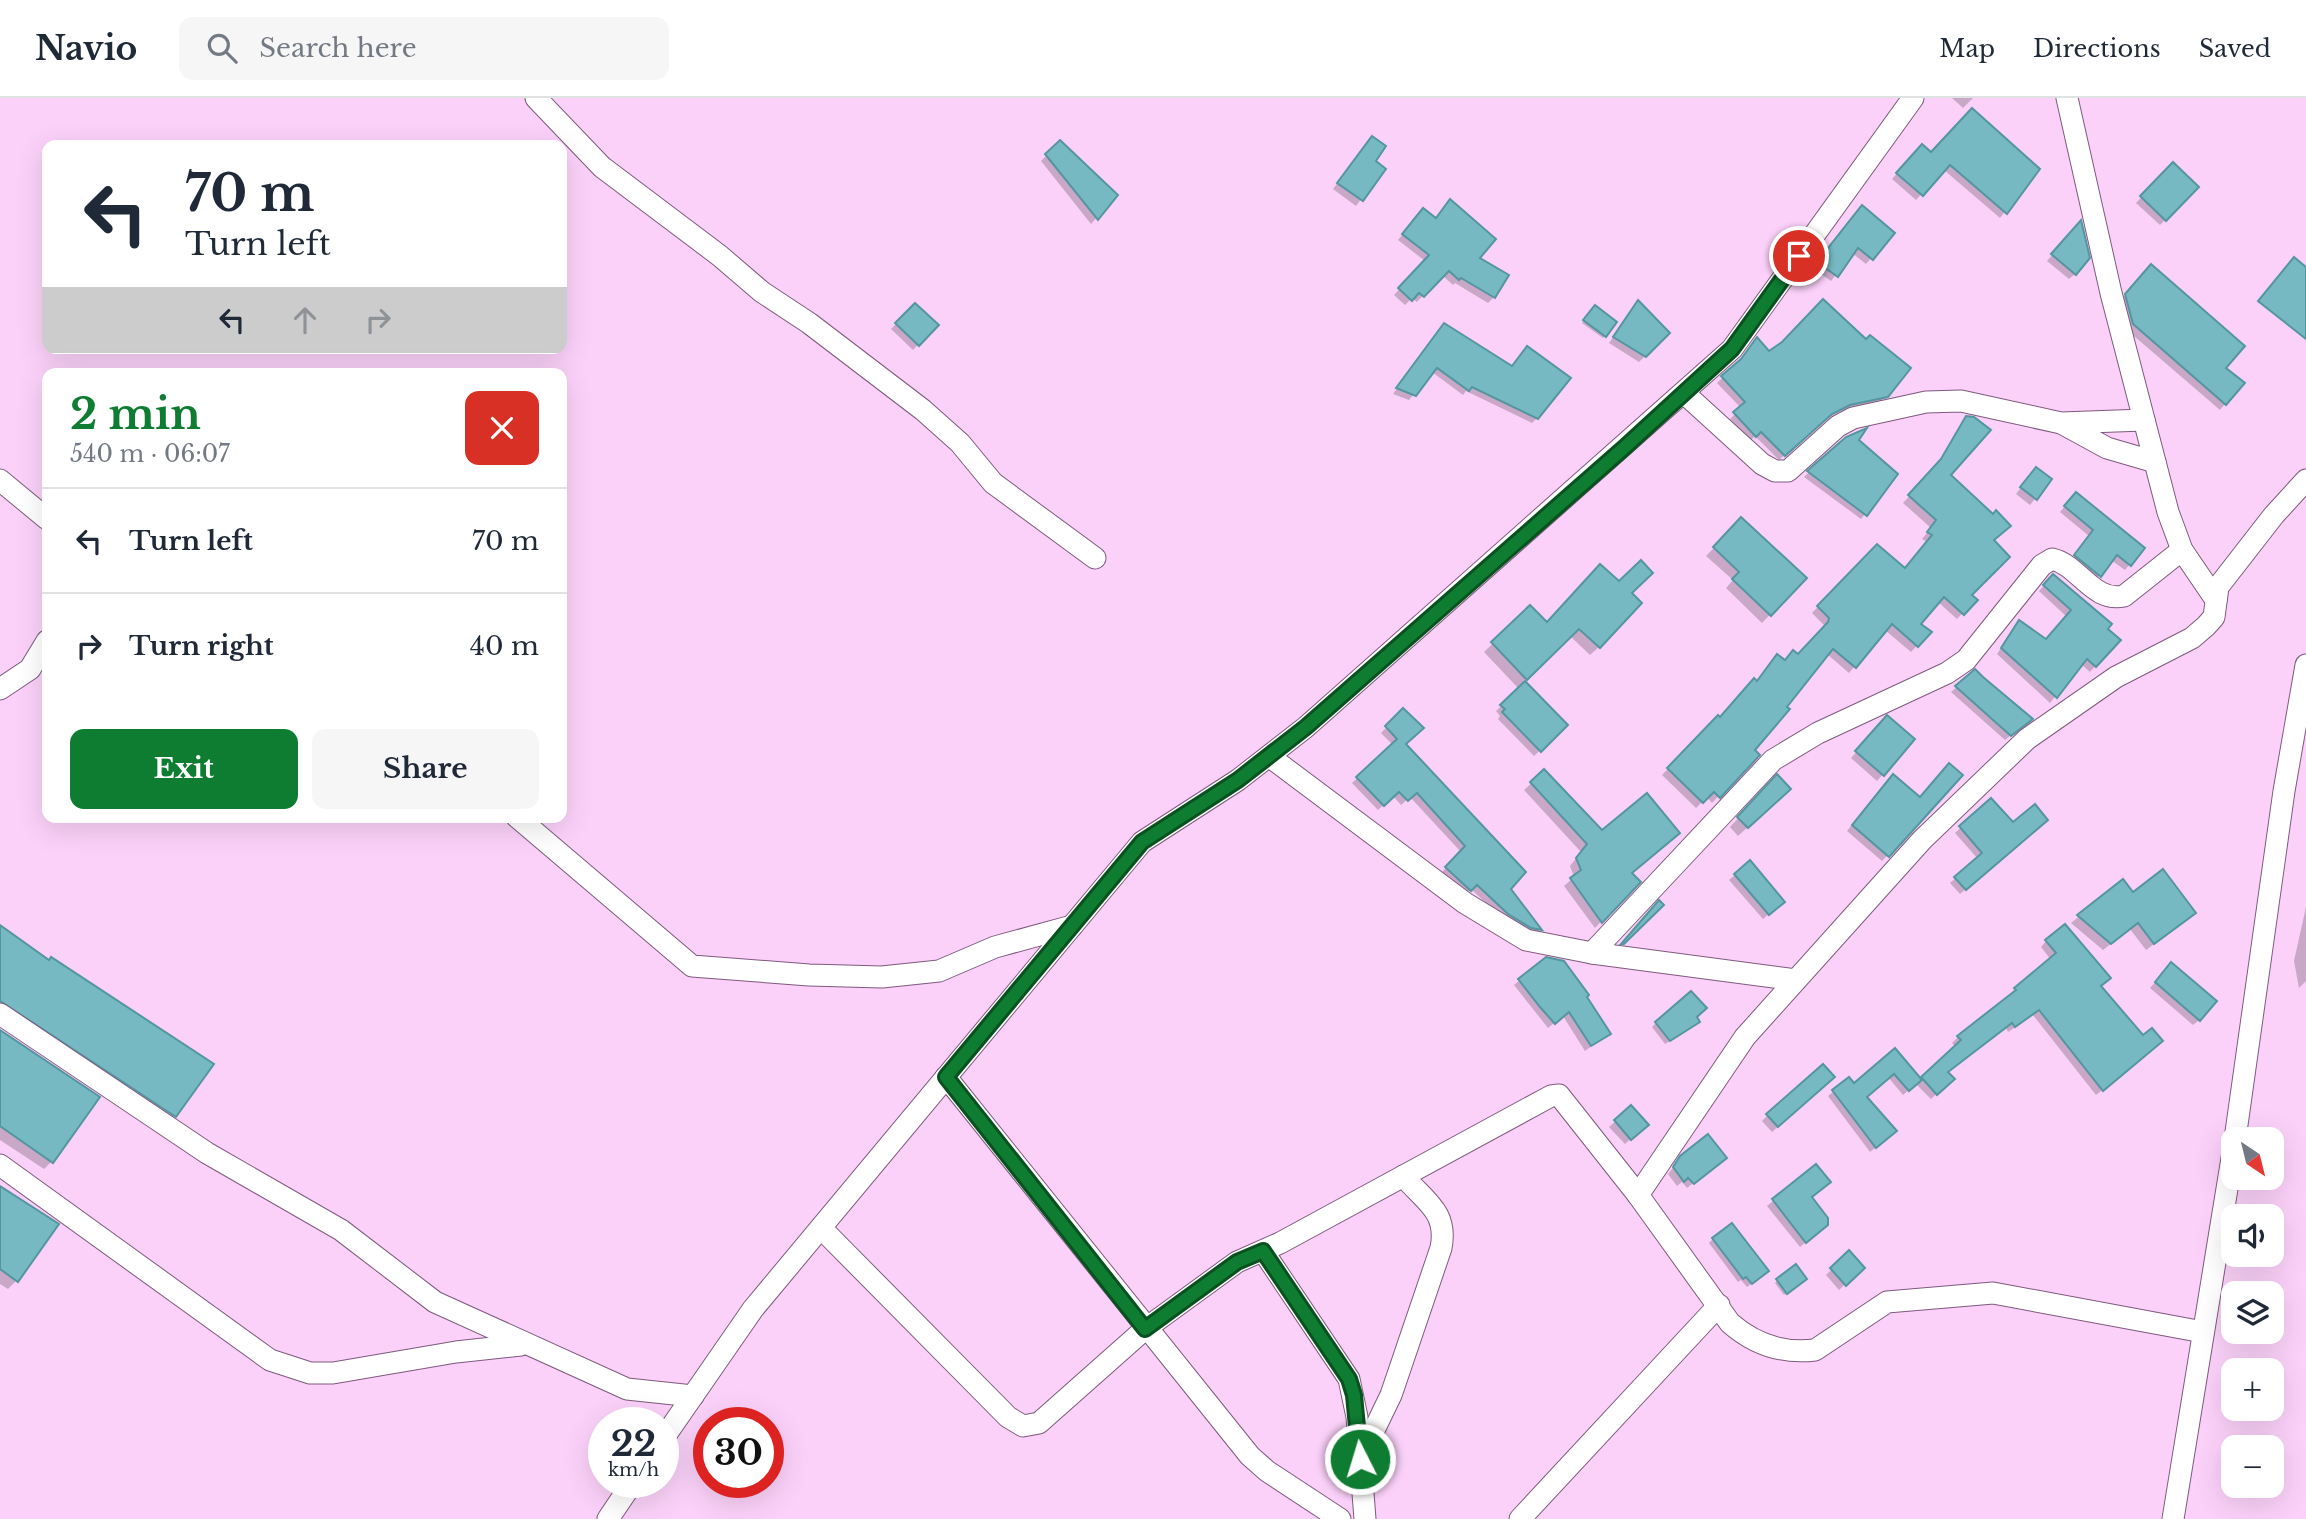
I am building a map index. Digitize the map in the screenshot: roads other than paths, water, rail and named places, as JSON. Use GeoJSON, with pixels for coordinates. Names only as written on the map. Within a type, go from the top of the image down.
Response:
{"type":"FeatureCollection","features":[{"type":"Feature","properties":{"kind":"street"},"geometry":{"type":"LineString","coordinates":[[536,98],[602,167],[720,256],[762,292],[809,323],[923,410],[960,443],[993,483],[1095,558]]}},
{"type":"Feature","properties":{"kind":"street"},"geometry":{"type":"LineString","coordinates":[[679,1416],[753,1309],[1142,842],[1270,757],[1732,349],[1913,98]]}},
{"type":"Feature","properties":{"kind":"street"},"geometry":{"type":"LineString","coordinates":[[2067,98],[2168,512],[2182,550],[2216,600]]}},
{"type":"Feature","properties":{"kind":"street"},"geometry":{"type":"LineString","coordinates":[[1684,393],[1762,464],[1775,471],[1788,471],[1838,426],[1853,418],[1926,402],[1961,401],[2062,423],[2144,420]]}},
{"type":"Feature","properties":{"kind":"street"},"geometry":{"type":"LineString","coordinates":[[2062,423],[2107,448],[2155,462]]}},
{"type":"Feature","properties":{"kind":"street"},"geometry":{"type":"LineString","coordinates":[[0,480],[42,515]]}},
{"type":"Feature","properties":{"kind":"street"},"geometry":{"type":"LineString","coordinates":[[1639,1195],[1745,1037],[1922,840],[2027,739],[2116,677],[2192,638],[2214,617],[2218,587],[2274,515],[2306,480]]}},
{"type":"Feature","properties":{"kind":"street"},"geometry":{"type":"LineString","coordinates":[[1592,953],[1773,760],[1818,733],[1947,673],[1966,660],[2042,565],[2052,559],[2061,561],[2097,592],[2112,599],[2123,596],[2182,550]]}},
{"type":"Feature","properties":{"kind":"street"},"geometry":{"type":"LineString","coordinates":[[0,689],[30,669],[42,650]]}},
{"type":"Feature","properties":{"kind":"street"},"geometry":{"type":"LineString","coordinates":[[2237,1127],[2284,791],[2306,665]]}},
{"type":"Feature","properties":{"kind":"street"},"geometry":{"type":"LineString","coordinates":[[1270,757],[1465,904],[1526,940],[1592,953],[1796,980]]}},
{"type":"Feature","properties":{"kind":"street"},"geometry":{"type":"LineString","coordinates":[[524,823],[692,966],[809,975],[893,976],[939,971],[995,947],[1072,926]]}},
{"type":"Feature","properties":{"kind":"street"},"geometry":{"type":"LineString","coordinates":[[0,1014],[207,1153],[341,1230],[435,1302],[523,1345],[627,1389],[693,1396]]}},
{"type":"Feature","properties":{"kind":"street"},"geometry":{"type":"LineString","coordinates":[[946,1077],[1145,1329],[1250,1456],[1267,1471],[1340,1519]]}},
{"type":"Feature","properties":{"kind":"street"},"geometry":{"type":"LineString","coordinates":[[821,1228],[1008,1417],[1023,1426],[1039,1423],[1145,1329],[1237,1262],[1263,1251],[1551,1096],[1559,1095],[1639,1195],[1730,1323],[1748,1338],[1770,1346],[1801,1352],[1815,1350],[1887,1302],[1993,1293],[2203,1332]]}},
{"type":"Feature","properties":{"kind":"street"},"geometry":{"type":"LineString","coordinates":[[0,1165],[270,1360],[310,1373],[333,1373],[456,1352],[523,1345]]}},
{"type":"Feature","properties":{"kind":"street"},"geometry":{"type":"LineString","coordinates":[[1360,1459],[1391,1395],[1444,1230],[1441,1219],[1404,1176]]}},
{"type":"Feature","properties":{"kind":"street"},"geometry":{"type":"LineString","coordinates":[[2173,1519],[2227,1190]]}},
{"type":"Feature","properties":{"kind":"street"},"geometry":{"type":"LineString","coordinates":[[1263,1251],[1349,1379],[1354,1395],[1365,1519]]}},
{"type":"Feature","properties":{"kind":"street"},"geometry":{"type":"LineString","coordinates":[[1520,1519],[1719,1306]]}},
{"type":"Feature","properties":{"kind":"street"},"geometry":{"type":"LineString","coordinates":[[608,1519],[622,1498]]}}]}
